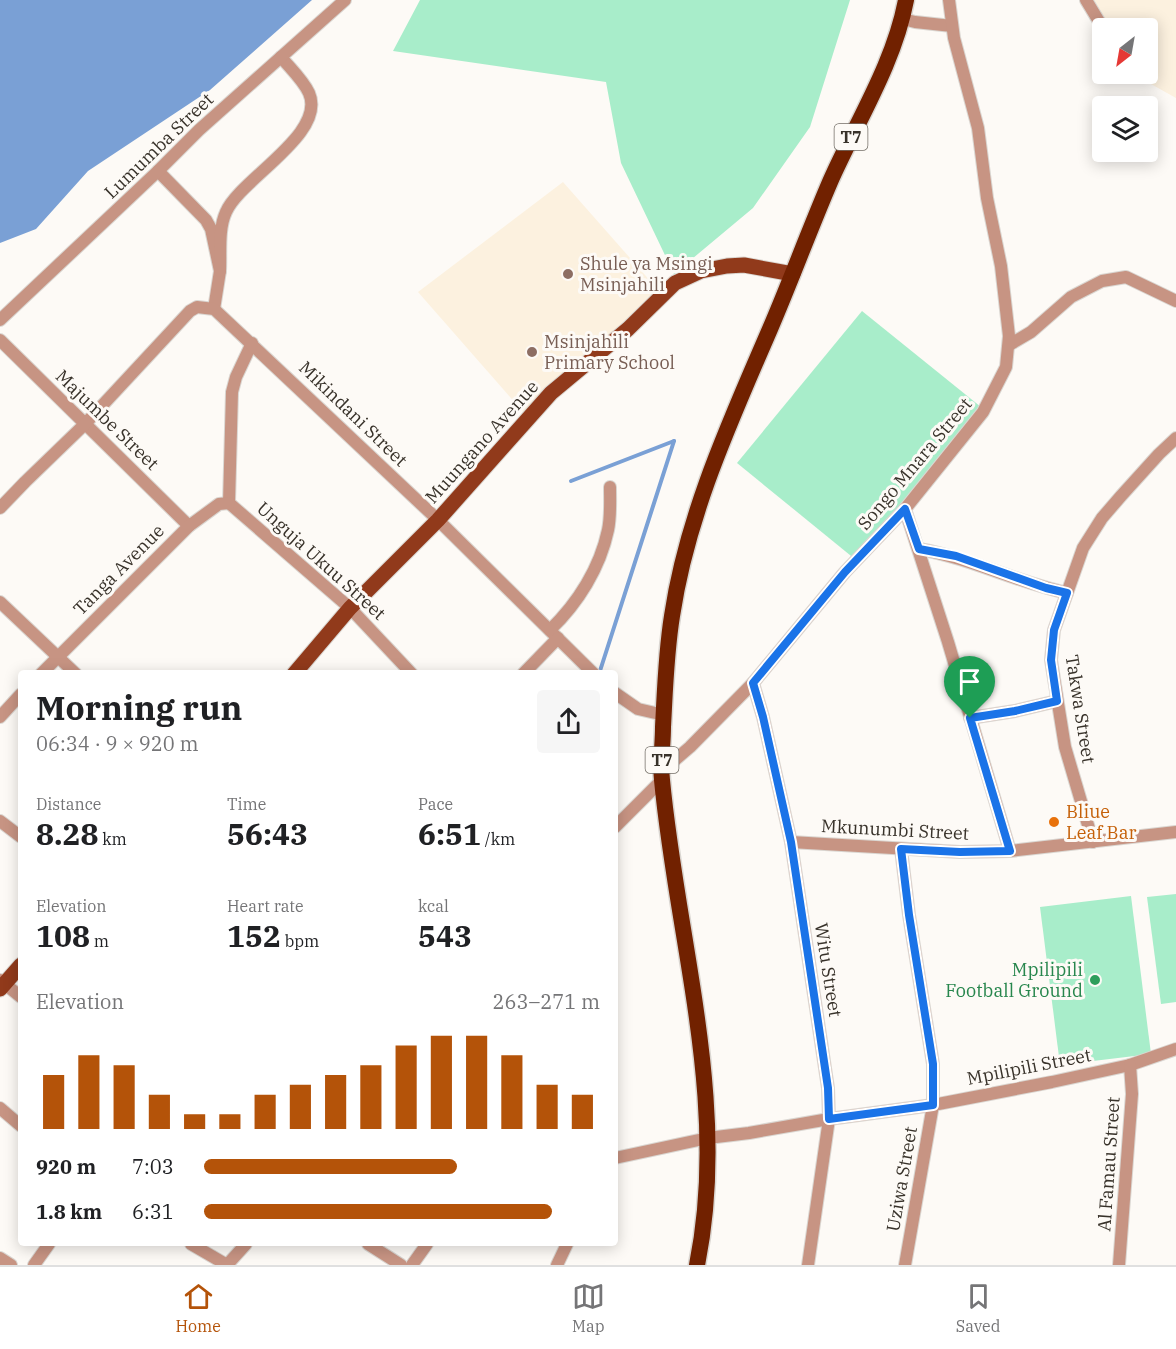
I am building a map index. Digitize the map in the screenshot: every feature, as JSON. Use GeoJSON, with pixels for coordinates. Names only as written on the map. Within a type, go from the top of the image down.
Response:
{"type":"FeatureCollection","features":[{"type":"Feature","properties":{"kind":"highway","name":"T7"},"geometry":{"type":"LineString","coordinates":[[697,1265],[707,1197],[708,1138],[704,1077],[662,776],[664,674],[672,614],[680,572],[714,458],[794,274],[829,184],[882,72],[903,19],[906,0]]}},
{"type":"Feature","properties":{"kind":"main road","name":"Muungano Avenue"},"geometry":{"type":"LineString","coordinates":[[297,670],[350,608],[438,520],[551,393],[628,329],[675,283],[700,271],[744,265],[794,274]]}},
{"type":"Feature","properties":{"kind":"main road"},"geometry":{"type":"LineString","coordinates":[[2,984],[18,968]]}},
{"type":"Feature","properties":{"kind":"street","name":"Lumumba Street"},"geometry":{"type":"LineString","coordinates":[[0,320],[199,130],[345,0]]}},
{"type":"Feature","properties":{"kind":"street","name":"Songo Mnara Street"},"geometry":{"type":"LineString","coordinates":[[618,824],[753,683],[845,572],[905,509],[983,412],[1006,367],[1009,345],[1000,266],[987,198],[978,128],[952,26],[949,0]]}},
{"type":"Feature","properties":{"kind":"street"},"geometry":{"type":"LineString","coordinates":[[1086,0],[1097,18]]}},
{"type":"Feature","properties":{"kind":"street"},"geometry":{"type":"LineString","coordinates":[[903,19],[952,26]]}},
{"type":"Feature","properties":{"kind":"street"},"geometry":{"type":"LineString","coordinates":[[0,508],[85,424],[190,311],[197,307],[214,309],[220,271],[223,224],[231,203],[301,133],[309,116],[311,102],[308,92],[281,57]]}},
{"type":"Feature","properties":{"kind":"street"},"geometry":{"type":"LineString","coordinates":[[158,171],[206,220],[211,229],[220,271]]}},
{"type":"Feature","properties":{"kind":"street"},"geometry":{"type":"LineString","coordinates":[[1009,345],[1031,332],[1071,297],[1102,281],[1126,277],[1176,301]]}},
{"type":"Feature","properties":{"kind":"street","name":"Mikindani Street"},"geometry":{"type":"LineString","coordinates":[[214,309],[438,520],[590,670]]}},
{"type":"Feature","properties":{"kind":"street","name":"Majumbe Street"},"geometry":{"type":"LineString","coordinates":[[0,340],[189,526]]}},
{"type":"Feature","properties":{"kind":"street"},"geometry":{"type":"LineString","coordinates":[[229,503],[232,392],[252,343]]}},
{"type":"Feature","properties":{"kind":"street","name":"Takwa Street"},"geometry":{"type":"LineString","coordinates":[[1093,842],[1065,747],[1051,660],[1054,630],[1083,548],[1102,519],[1176,438]]}},
{"type":"Feature","properties":{"kind":"street"},"geometry":{"type":"LineString","coordinates":[[526,670],[554,634],[600,558],[608,528],[610,487]]}},
{"type":"Feature","properties":{"kind":"street","name":"Tanga Avenue"},"geometry":{"type":"LineString","coordinates":[[45,670],[189,526],[219,504],[229,503]]}},
{"type":"Feature","properties":{"kind":"street","name":"Unguja Ukuu Street"},"geometry":{"type":"LineString","coordinates":[[229,503],[350,608],[408,670]]}},
{"type":"Feature","properties":{"kind":"street"},"geometry":{"type":"LineString","coordinates":[[905,509],[1010,851]]}},
{"type":"Feature","properties":{"kind":"street"},"geometry":{"type":"LineString","coordinates":[[919,549],[956,556],[1046,588],[1067,593]]}},
{"type":"Feature","properties":{"kind":"street"},"geometry":{"type":"LineString","coordinates":[[0,602],[72,670]]}},
{"type":"Feature","properties":{"kind":"street","name":"Witu Street"},"geometry":{"type":"LineString","coordinates":[[753,683],[763,717],[791,842],[828,1088],[829,1119],[808,1265]]}},
{"type":"Feature","properties":{"kind":"street"},"geometry":{"type":"LineString","coordinates":[[618,695],[638,709],[664,715]]}},
{"type":"Feature","properties":{"kind":"street"},"geometry":{"type":"LineString","coordinates":[[0,717],[18,697]]}},
{"type":"Feature","properties":{"kind":"street"},"geometry":{"type":"LineString","coordinates":[[970,718],[1057,701]]}},
{"type":"Feature","properties":{"kind":"street"},"geometry":{"type":"LineString","coordinates":[[0,821],[18,835]]}},
{"type":"Feature","properties":{"kind":"street","name":"Mkunumbi Street"},"geometry":{"type":"LineString","coordinates":[[791,842],[960,852],[1010,851],[1176,832]]}},
{"type":"Feature","properties":{"kind":"street","name":"Uziwa Street"},"geometry":{"type":"LineString","coordinates":[[901,849],[909,915],[933,1064],[933,1105],[905,1265]]}},
{"type":"Feature","properties":{"kind":"street"},"geometry":{"type":"LineString","coordinates":[[2,984],[18,995]]}},
{"type":"Feature","properties":{"kind":"street","name":"Mpilipili Street"},"geometry":{"type":"LineString","coordinates":[[618,1157],[708,1138],[933,1105],[1052,1082],[1130,1065],[1176,1049]]}},
{"type":"Feature","properties":{"kind":"street","name":"Al Famau Street"},"geometry":{"type":"LineString","coordinates":[[1119,1265],[1132,1094],[1130,1065]]}},
{"type":"Feature","properties":{"kind":"street"},"geometry":{"type":"LineString","coordinates":[[0,1108],[18,1123]]}},
{"type":"Feature","properties":{"kind":"street"},"geometry":{"type":"LineString","coordinates":[[34,1265],[48,1246]]}},
{"type":"Feature","properties":{"kind":"street"},"geometry":{"type":"LineString","coordinates":[[194,1246],[227,1265],[244,1246]]}},
{"type":"Feature","properties":{"kind":"street"},"geometry":{"type":"LineString","coordinates":[[371,1246],[401,1265]]}},
{"type":"Feature","properties":{"kind":"street"},"geometry":{"type":"LineString","coordinates":[[412,1265],[426,1246]]}},
{"type":"Feature","properties":{"kind":"street"},"geometry":{"type":"LineString","coordinates":[[557,1265],[566,1246]]}},
{"type":"Feature","properties":{"kind":"street"},"geometry":{"type":"LineString","coordinates":[[0,1258],[11,1265]]}},
{"type":"Feature","properties":{"kind":"shaded area"},"geometry":{"type":"Polygon","coordinates":[[[1090,0],[1176,0],[1176,98],[1151,84],[1158,84],[1158,18],[1092,18],[1092,21],[1090,0]]]}},
{"type":"Feature","properties":{"kind":"shaded area","name":"Msinjahili Primary School"},"geometry":{"type":"Polygon","coordinates":[[[563,182],[660,292],[524,413],[418,292],[563,182]]]}},
{"type":"Feature","properties":{"kind":"green space"},"geometry":{"type":"Polygon","coordinates":[[[420,0],[850,0],[810,127],[753,208],[674,274],[621,163],[606,82],[393,51],[420,0]]]}},
{"type":"Feature","properties":{"kind":"green space"},"geometry":{"type":"Polygon","coordinates":[[[862,311],[981,407],[856,560],[737,463],[862,311]]]}},
{"type":"Feature","properties":{"kind":"green space"},"geometry":{"type":"Polygon","coordinates":[[[1176,894],[1176,1002],[1161,1004],[1147,897],[1176,894]]]}},
{"type":"Feature","properties":{"kind":"green space","name":"Mpilipili Football Ground"},"geometry":{"type":"Polygon","coordinates":[[[1131,896],[1151,1054],[1060,1065],[1040,907],[1131,896]]]}},
{"type":"Feature","properties":{"kind":"water"},"geometry":{"type":"Polygon","coordinates":[[[0,0],[312,0],[210,90],[88,171],[36,229],[0,243],[0,0]]]}},
{"type":"Feature","properties":{"kind":"waterway"},"geometry":{"type":"LineString","coordinates":[[571,481],[674,441]]}},
{"type":"Feature","properties":{"kind":"waterway"},"geometry":{"type":"LineString","coordinates":[[600,670],[674,441]]}},
{"type":"Feature","properties":{"kind":"place","name":"Shule ya Msingi Msinjahili"},"geometry":{"type":"Point","coordinates":[568,274]}},
{"type":"Feature","properties":{"kind":"place","name":"Msinjahili Primary School"},"geometry":{"type":"Point","coordinates":[532,352]}},
{"type":"Feature","properties":{"kind":"place","name":"Bliue Leaf Bar"},"geometry":{"type":"Point","coordinates":[1054,822]}},
{"type":"Feature","properties":{"kind":"place","name":"Mpilipili Football Ground"},"geometry":{"type":"Point","coordinates":[1095,980]}},
{"type":"Feature","properties":{"kind":"route"},"geometry":{"type":"LineString","coordinates":[[905,509],[919,549],[956,556],[1022,580],[1067,593],[1054,630],[1051,660],[1057,701],[1033,708],[970,718],[1010,851],[960,852],[901,849],[909,915],[933,1064],[933,1105],[829,1119],[828,1088],[791,842],[763,717],[753,683],[845,572],[905,509]]}}]}
